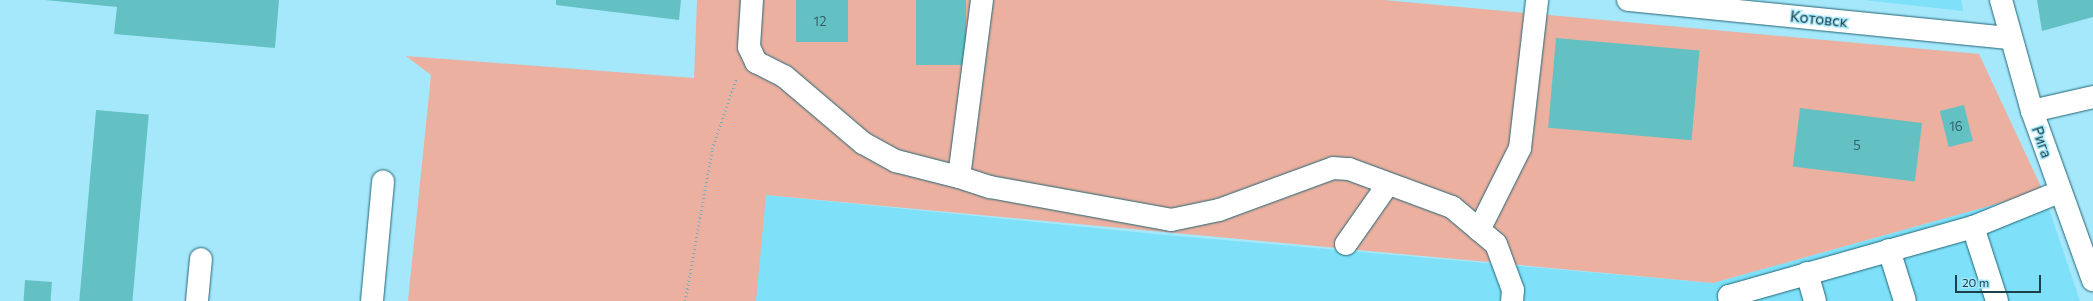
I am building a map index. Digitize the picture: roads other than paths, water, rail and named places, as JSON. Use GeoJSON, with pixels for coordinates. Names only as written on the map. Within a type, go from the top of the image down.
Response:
{"type":"FeatureCollection","features":[{"type":"Feature","properties":{"kind":"street"},"geometry":{"type":"LineString","coordinates":[[752,0],[749,47],[756,62],[784,76],[863,143],[896,162],[959,177],[990,187],[1171,220],[1218,210],[1334,168],[1350,169],[1452,207],[1496,244],[1513,290],[1512,301]]}},
{"type":"Feature","properties":{"kind":"street"},"geometry":{"type":"LineString","coordinates":[[959,177],[982,0]]}},
{"type":"Feature","properties":{"kind":"street"},"geometry":{"type":"LineString","coordinates":[[1479,230],[1520,148],[1537,0]]}},
{"type":"Feature","properties":{"kind":"street","name":"Котовск"},"geometry":{"type":"LineString","coordinates":[[1628,0],[2010,38]]}},
{"type":"Feature","properties":{"kind":"street","name":"Рига"},"geometry":{"type":"LineString","coordinates":[[2001,0],[2010,38],[2032,111],[2059,192],[2093,278]]}},
{"type":"Feature","properties":{"kind":"street"},"geometry":{"type":"LineString","coordinates":[[2032,111],[2093,97]]}},
{"type":"Feature","properties":{"kind":"street"},"geometry":{"type":"LineString","coordinates":[[372,301],[383,182]]}},
{"type":"Feature","properties":{"kind":"street"},"geometry":{"type":"LineString","coordinates":[[1346,244],[1388,184]]}},
{"type":"Feature","properties":{"kind":"street"},"geometry":{"type":"LineString","coordinates":[[1730,301],[1729,296],[1973,227],[2059,192]]}},
{"type":"Feature","properties":{"kind":"street"},"geometry":{"type":"LineString","coordinates":[[1973,227],[1996,301]]}},
{"type":"Feature","properties":{"kind":"street"},"geometry":{"type":"LineString","coordinates":[[1889,250],[1904,301]]}},
{"type":"Feature","properties":{"kind":"street"},"geometry":{"type":"LineString","coordinates":[[197,301],[201,259]]}},
{"type":"Feature","properties":{"kind":"street"},"geometry":{"type":"LineString","coordinates":[[1807,273],[1815,301]]}}]}
